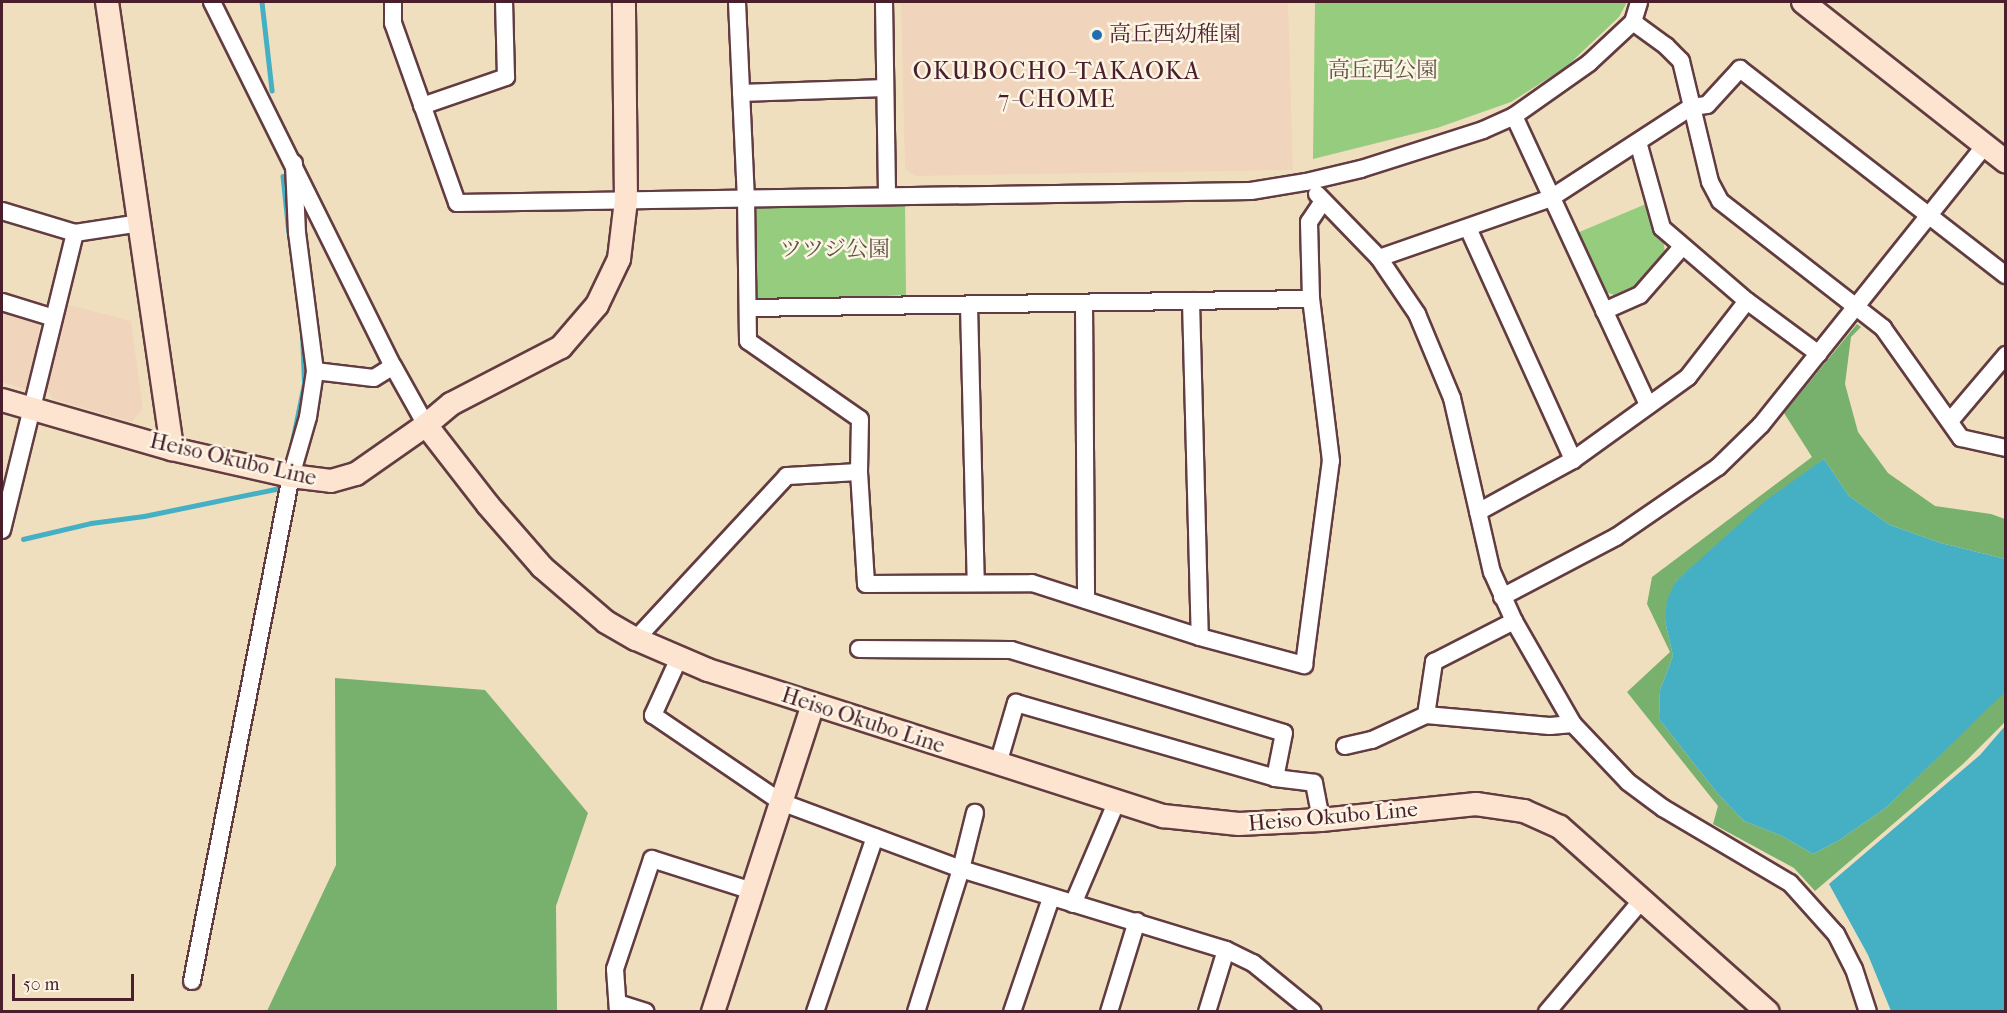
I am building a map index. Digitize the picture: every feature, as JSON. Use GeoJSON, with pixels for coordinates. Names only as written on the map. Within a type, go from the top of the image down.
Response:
{"type":"FeatureCollection","features":[{"type":"Feature","properties":{"kind":"main road"},"geometry":{"type":"LineString","coordinates":[[107,2],[172,449]]}},
{"type":"Feature","properties":{"kind":"main road"},"geometry":{"type":"LineString","coordinates":[[426,425],[451,404],[561,347],[597,305],[619,259],[626,200],[624,2]]}},
{"type":"Feature","properties":{"kind":"main road"},"geometry":{"type":"LineString","coordinates":[[1803,2],[2006,162]]}},
{"type":"Feature","properties":{"kind":"main road","name":"Heiso Okubo Line"},"geometry":{"type":"LineString","coordinates":[[2,400],[172,449],[291,476],[331,481],[343,479],[426,425],[488,505],[542,567],[606,622],[636,639],[679,658],[813,705],[1163,816],[1239,824],[1321,820],[1476,804],[1524,811],[1560,827],[1768,1011]]}},
{"type":"Feature","properties":{"kind":"main road"},"geometry":{"type":"LineString","coordinates":[[713,1011],[813,705]]}},
{"type":"Feature","properties":{"kind":"street"},"geometry":{"type":"LineString","coordinates":[[212,2],[393,366],[426,425]]}},
{"type":"Feature","properties":{"kind":"street"},"geometry":{"type":"LineString","coordinates":[[393,2],[393,23],[457,203],[746,196],[1251,190],[1306,182],[1361,169],[1483,130],[1514,116],[1589,63],[1633,22],[1639,2]]}},
{"type":"Feature","properties":{"kind":"street"},"geometry":{"type":"LineString","coordinates":[[422,106],[506,77],[504,2]]}},
{"type":"Feature","properties":{"kind":"street"},"geometry":{"type":"LineString","coordinates":[[737,2],[746,196],[748,341],[860,419],[859,472],[866,584],[1032,583],[1200,637],[1304,665],[1331,461],[1311,299],[1309,222],[1323,201]]}},
{"type":"Feature","properties":{"kind":"street"},"geometry":{"type":"LineString","coordinates":[[884,2],[887,195]]}},
{"type":"Feature","properties":{"kind":"street"},"geometry":{"type":"LineString","coordinates":[[1633,22],[1666,46],[1681,61],[1710,182],[1720,201],[1883,328],[1962,438],[2006,448]]}},
{"type":"Feature","properties":{"kind":"street"},"geometry":{"type":"LineString","coordinates":[[1379,258],[1551,198],[1691,107],[1707,105],[1740,69],[2006,275]]}},
{"type":"Feature","properties":{"kind":"street"},"geometry":{"type":"LineString","coordinates":[[741,93],[885,88]]}},
{"type":"Feature","properties":{"kind":"street"},"geometry":{"type":"LineString","coordinates":[[1514,116],[1648,405]]}},
{"type":"Feature","properties":{"kind":"street"},"geometry":{"type":"LineString","coordinates":[[1638,142],[1662,228],[1747,301],[1819,354]]}},
{"type":"Feature","properties":{"kind":"street"},"geometry":{"type":"LineString","coordinates":[[1502,597],[1616,537],[1718,466],[1761,424],[1930,216],[1985,144]]}},
{"type":"Feature","properties":{"kind":"street"},"geometry":{"type":"LineString","coordinates":[[192,981],[291,476],[308,417],[315,371],[297,233],[294,163]]}},
{"type":"Feature","properties":{"kind":"street"},"geometry":{"type":"LineString","coordinates":[[1306,182],[1379,258],[1417,314],[1452,398],[1492,572],[1514,621],[1573,724],[1628,782],[1663,808],[1790,883],[1836,934],[1854,969],[1868,1011]]}},
{"type":"Feature","properties":{"kind":"street"},"geometry":{"type":"LineString","coordinates":[[2,211],[75,233],[140,223]]}},
{"type":"Feature","properties":{"kind":"street"},"geometry":{"type":"LineString","coordinates":[[1467,228],[1573,460]]}},
{"type":"Feature","properties":{"kind":"street"},"geometry":{"type":"LineString","coordinates":[[2,530],[75,233]]}},
{"type":"Feature","properties":{"kind":"street"},"geometry":{"type":"LineString","coordinates":[[1604,311],[1640,295],[1682,247]]}},
{"type":"Feature","properties":{"kind":"street"},"geometry":{"type":"LineString","coordinates":[[748,308],[1311,299]]}},
{"type":"Feature","properties":{"kind":"street"},"geometry":{"type":"LineString","coordinates":[[1191,301],[1200,637]]}},
{"type":"Feature","properties":{"kind":"street"},"geometry":{"type":"LineString","coordinates":[[1478,512],[1573,460],[1688,377],[1747,301]]}},
{"type":"Feature","properties":{"kind":"street"},"geometry":{"type":"LineString","coordinates":[[2,302],[54,318]]}},
{"type":"Feature","properties":{"kind":"street"},"geometry":{"type":"LineString","coordinates":[[1084,303],[1086,600]]}},
{"type":"Feature","properties":{"kind":"street"},"geometry":{"type":"LineString","coordinates":[[969,305],[976,583]]}},
{"type":"Feature","properties":{"kind":"street"},"geometry":{"type":"LineString","coordinates":[[1950,421],[2006,355]]}},
{"type":"Feature","properties":{"kind":"street"},"geometry":{"type":"LineString","coordinates":[[315,371],[374,378],[393,366]]}},
{"type":"Feature","properties":{"kind":"street"},"geometry":{"type":"LineString","coordinates":[[636,639],[787,476],[859,472]]}},
{"type":"Feature","properties":{"kind":"street"},"geometry":{"type":"LineString","coordinates":[[1426,715],[1434,662],[1514,621]]}},
{"type":"Feature","properties":{"kind":"street"},"geometry":{"type":"LineString","coordinates":[[859,650],[1011,650],[1273,729],[1284,733],[1275,778]]}},
{"type":"Feature","properties":{"kind":"street"},"geometry":{"type":"LineString","coordinates":[[679,658],[653,715],[781,802],[961,869],[1226,950],[1253,963],[1313,1011]]}},
{"type":"Feature","properties":{"kind":"street"},"geometry":{"type":"LineString","coordinates":[[998,764],[1016,703],[1275,778],[1314,783],[1321,820]]}},
{"type":"Feature","properties":{"kind":"street"},"geometry":{"type":"LineString","coordinates":[[1345,746],[1372,740],[1426,715],[1550,726],[1573,724]]}},
{"type":"Feature","properties":{"kind":"street"},"geometry":{"type":"LineString","coordinates":[[1073,904],[1117,801]]}},
{"type":"Feature","properties":{"kind":"street"},"geometry":{"type":"LineString","coordinates":[[916,1011],[961,869],[975,813]]}},
{"type":"Feature","properties":{"kind":"street"},"geometry":{"type":"LineString","coordinates":[[815,1011],[875,837]]}},
{"type":"Feature","properties":{"kind":"street"},"geometry":{"type":"LineString","coordinates":[[646,1011],[618,1007],[615,969],[652,859],[752,891]]}},
{"type":"Feature","properties":{"kind":"street"},"geometry":{"type":"LineString","coordinates":[[1012,1011],[1051,898]]}},
{"type":"Feature","properties":{"kind":"street"},"geometry":{"type":"LineString","coordinates":[[1547,1011],[1642,900]]}},
{"type":"Feature","properties":{"kind":"street"},"geometry":{"type":"LineString","coordinates":[[1109,1011],[1137,921]]}},
{"type":"Feature","properties":{"kind":"street"},"geometry":{"type":"LineString","coordinates":[[1207,1011],[1226,950]]}},
{"type":"Feature","properties":{"kind":"shaded area"},"geometry":{"type":"Polygon","coordinates":[[[901,2],[1288,2],[1293,170],[915,176],[905,169],[901,2]]]}},
{"type":"Feature","properties":{"kind":"shaded area"},"geometry":{"type":"Polygon","coordinates":[[[66,304],[131,321],[143,409],[132,422],[53,399],[47,389],[66,304]]]}},
{"type":"Feature","properties":{"kind":"shaded area"},"geometry":{"type":"Polygon","coordinates":[[[2,310],[40,323],[31,384],[25,389],[2,382],[2,310]]]}},
{"type":"Feature","properties":{"kind":"green space","name":"高丘西公園"},"geometry":{"type":"Polygon","coordinates":[[[1315,2],[1627,2],[1619,17],[1566,67],[1511,102],[1437,128],[1313,159],[1315,2]]]}},
{"type":"Feature","properties":{"kind":"green space","name":"ツツジ公園"},"geometry":{"type":"Polygon","coordinates":[[[905,201],[906,295],[758,302],[753,293],[752,213],[760,203],[905,201]]]}},
{"type":"Feature","properties":{"kind":"green space"},"geometry":{"type":"Polygon","coordinates":[[[1646,204],[1654,231],[1663,239],[1665,252],[1639,284],[1614,295],[1603,291],[1577,233],[1646,204]]]}},
{"type":"Feature","properties":{"kind":"green space"},"geometry":{"type":"Polygon","coordinates":[[[1857,324],[1861,327],[1851,337],[1845,384],[1858,432],[1888,473],[1935,506],[1991,514],[2005,519],[2005,559],[1941,543],[1890,525],[1849,496],[1824,459],[1676,581],[1665,621],[1673,656],[1660,690],[1659,719],[1718,794],[1744,821],[1782,836],[1813,854],[1838,841],[1887,807],[2005,691],[2005,722],[1963,764],[1815,891],[1794,868],[1713,824],[1718,806],[1627,692],[1670,652],[1647,604],[1652,577],[1812,457],[1784,413],[1857,324]]]}},
{"type":"Feature","properties":{"kind":"green space"},"geometry":{"type":"Polygon","coordinates":[[[335,678],[485,690],[588,813],[556,906],[557,1011],[267,1011],[336,865],[335,678]]]}},
{"type":"Feature","properties":{"kind":"water"},"geometry":{"type":"Polygon","coordinates":[[[1824,459],[1849,496],[1890,525],[1941,543],[2005,559],[2006,691],[1887,807],[1838,841],[1813,854],[1782,836],[1744,821],[1718,794],[1659,719],[1660,690],[1673,656],[1665,621],[1667,600],[1676,581],[1765,501],[1824,459]]]}},
{"type":"Feature","properties":{"kind":"water"},"geometry":{"type":"Polygon","coordinates":[[[2005,726],[2005,1011],[1891,1011],[1868,955],[1829,884],[1980,755],[2005,726]]]}},
{"type":"Feature","properties":{"kind":"waterway"},"geometry":{"type":"LineString","coordinates":[[262,2],[272,90]]}},
{"type":"Feature","properties":{"kind":"waterway"},"geometry":{"type":"LineString","coordinates":[[283,176],[289,233]]}},
{"type":"Feature","properties":{"kind":"waterway"},"geometry":{"type":"LineString","coordinates":[[290,452],[304,384],[302,333]]}},
{"type":"Feature","properties":{"kind":"waterway"},"geometry":{"type":"LineString","coordinates":[[23,539],[91,523],[144,516],[281,488]]}},
{"type":"Feature","properties":{"kind":"place","name":"高丘西幼稚園"},"geometry":{"type":"Point","coordinates":[1097,35]}},
{"type":"Feature","properties":{"kind":"district","name":"OKUBOCHO-TAKAOKA 7-CHOME"},"geometry":{"type":"Point","coordinates":[1057,86]}}]}
